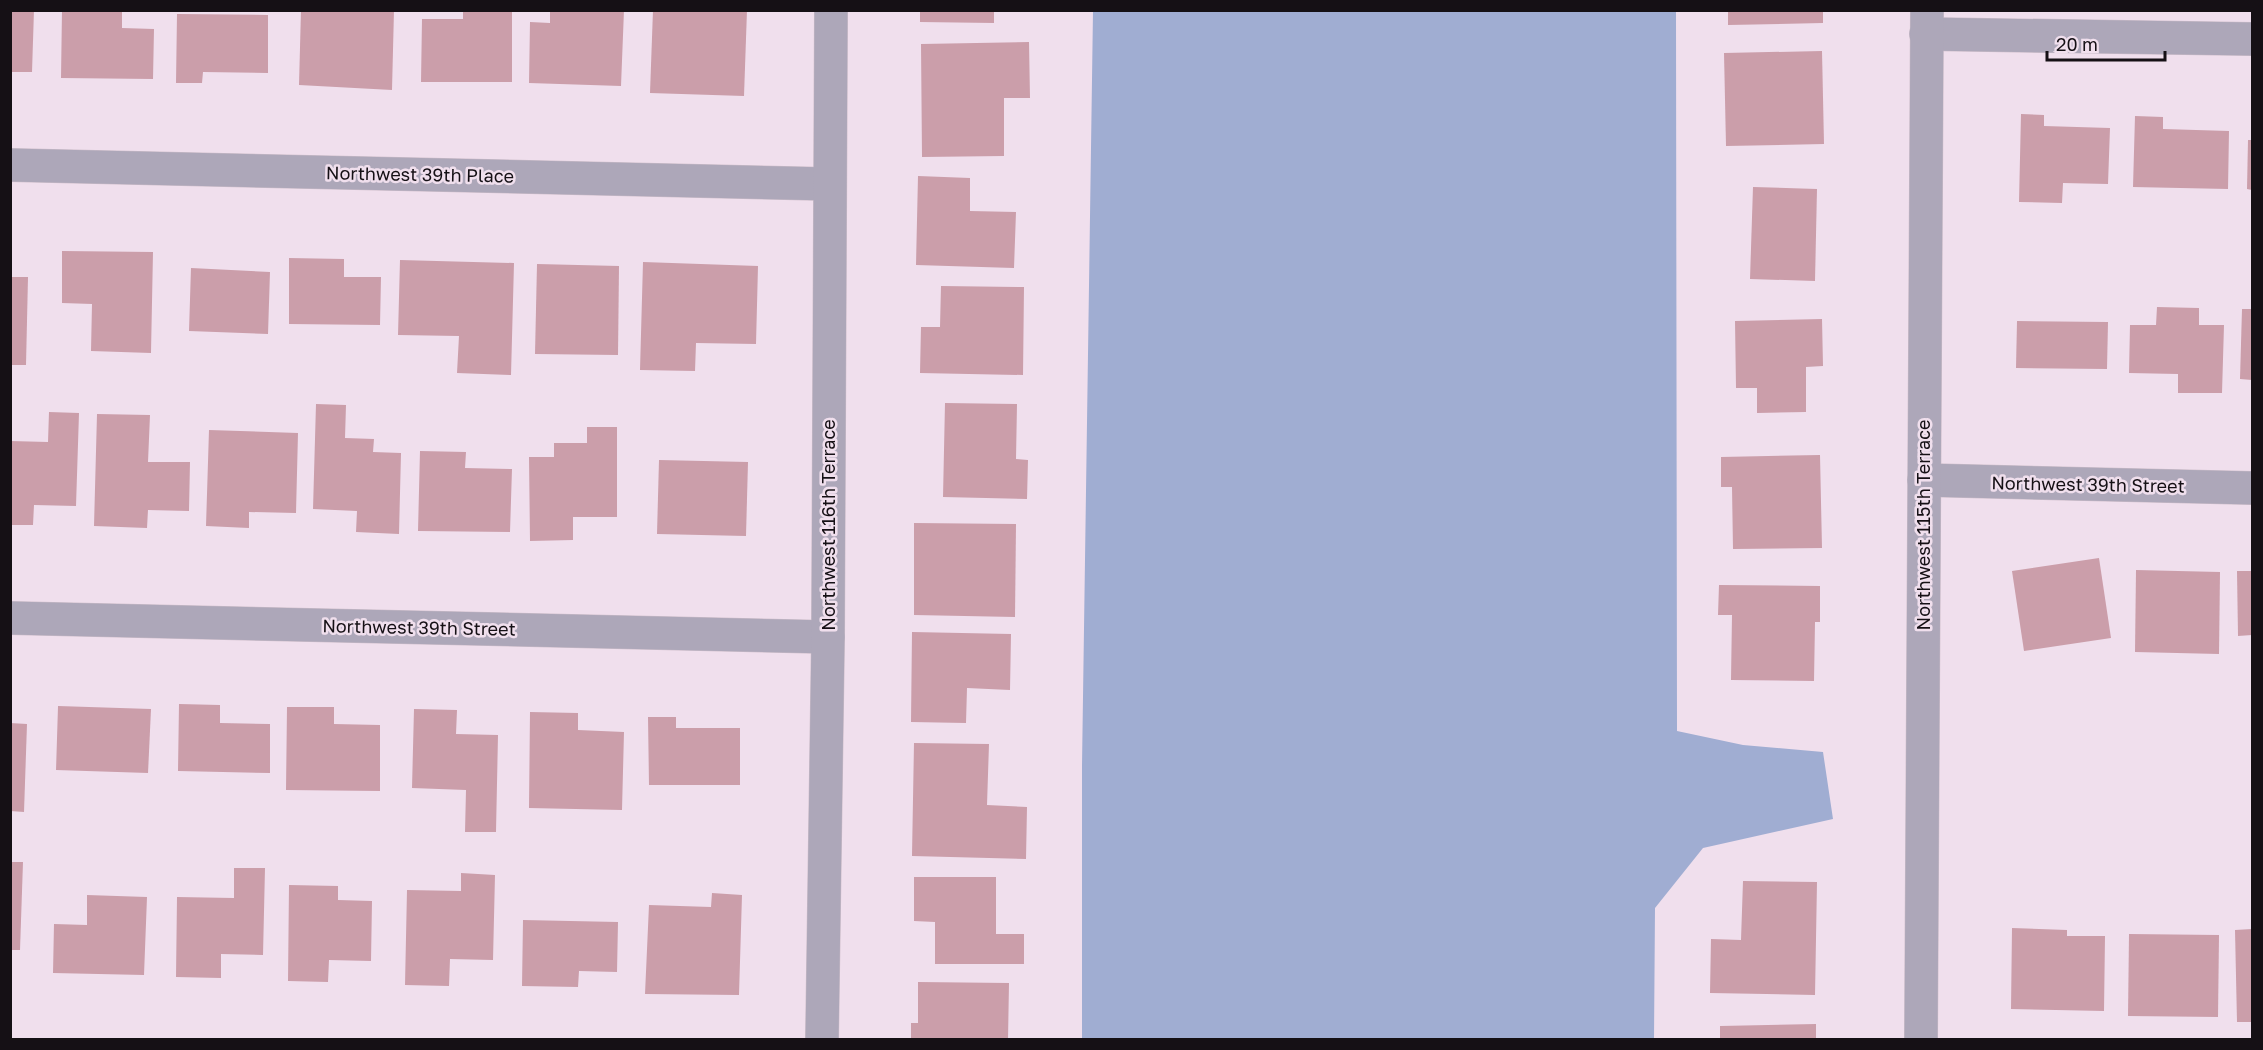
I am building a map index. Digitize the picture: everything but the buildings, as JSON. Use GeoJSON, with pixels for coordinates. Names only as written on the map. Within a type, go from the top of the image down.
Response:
{"type":"FeatureCollection","features":[{"type":"Feature","properties":{"kind":"street","name":"Northwest 116th Terrace"},"geometry":{"type":"LineString","coordinates":[[822,1040],[828,637],[831,10]]}},
{"type":"Feature","properties":{"kind":"street"},"geometry":{"type":"LineString","coordinates":[[1927,22],[2253,39]]}},
{"type":"Feature","properties":{"kind":"street","name":"Northwest 115th Terrace"},"geometry":{"type":"LineString","coordinates":[[1921,1040],[1927,22]]}},
{"type":"Feature","properties":{"kind":"street","name":"Northwest 39th Place"},"geometry":{"type":"LineString","coordinates":[[10,165],[829,184]]}},
{"type":"Feature","properties":{"kind":"street","name":"Northwest 39th Street"},"geometry":{"type":"LineString","coordinates":[[1924,480],[2253,488]]}},
{"type":"Feature","properties":{"kind":"street","name":"Northwest 39th Street"},"geometry":{"type":"LineString","coordinates":[[10,618],[828,637]]}},
{"type":"Feature","properties":{"kind":"water"},"geometry":{"type":"Polygon","coordinates":[[[1093,11],[1676,11],[1677,731],[1743,745],[1823,752],[1833,819],[1703,848],[1655,908],[1654,1039],[1082,1039],[1082,766],[1093,11]]]}}]}
